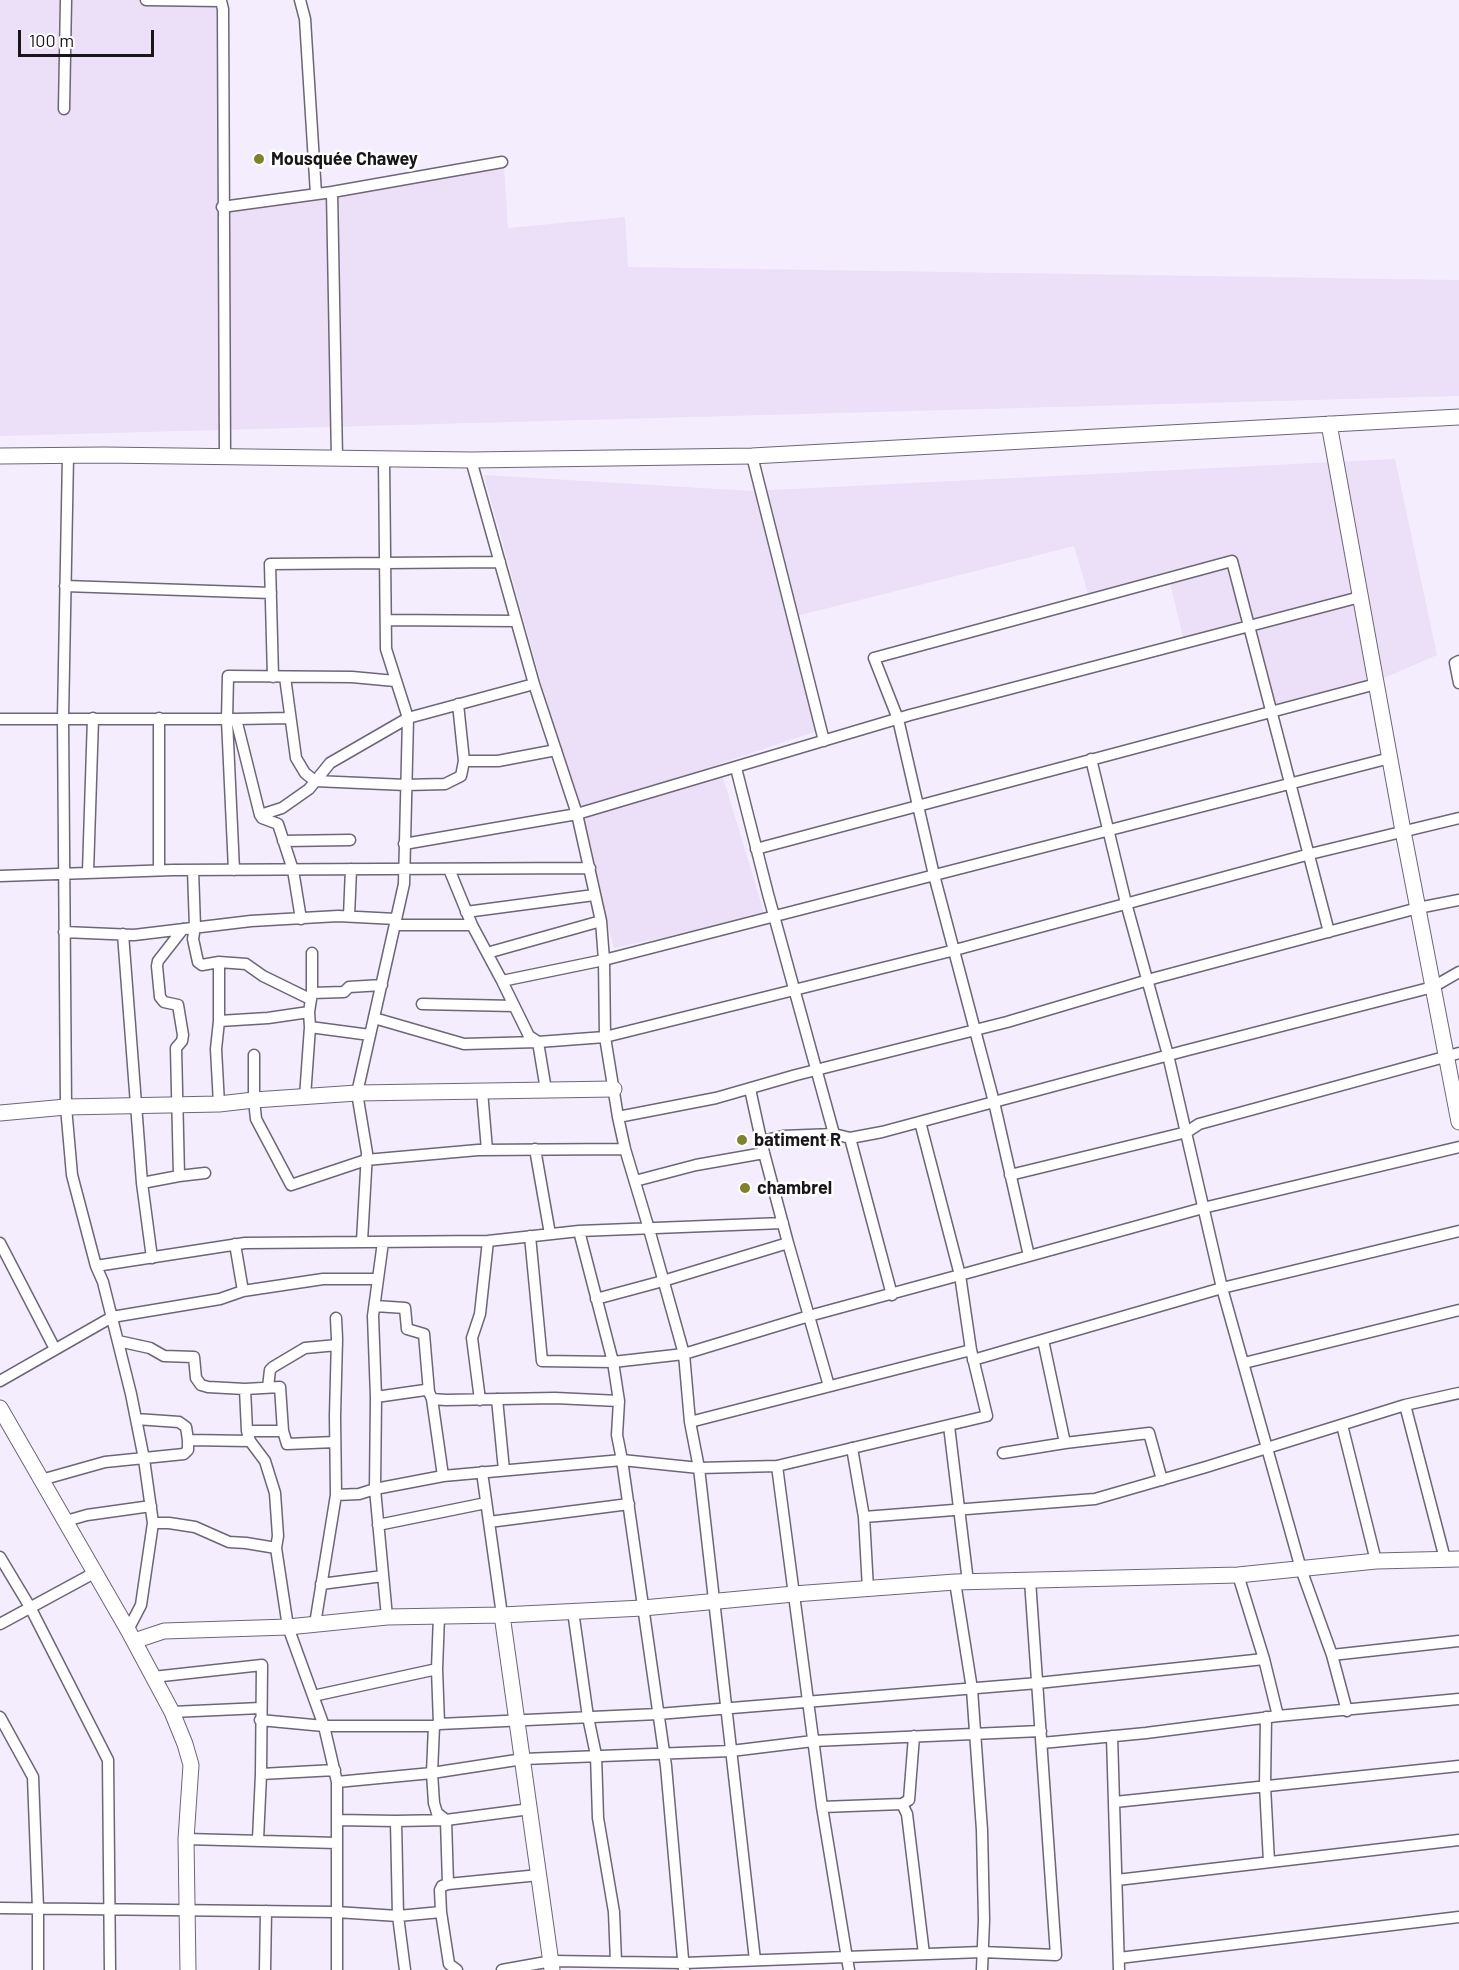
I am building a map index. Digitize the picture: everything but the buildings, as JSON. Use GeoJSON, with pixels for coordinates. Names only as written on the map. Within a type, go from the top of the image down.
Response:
{"type":"FeatureCollection","features":[{"type":"Feature","properties":{"kind":"street"},"geometry":{"type":"LineString","coordinates":[[64,110],[66,0]]}},
{"type":"Feature","properties":{"kind":"street"},"geometry":{"type":"LineString","coordinates":[[146,0],[221,1],[224,9],[222,207],[225,458]]}},
{"type":"Feature","properties":{"kind":"street"},"geometry":{"type":"LineString","coordinates":[[300,0],[305,19],[316,194]]}},
{"type":"Feature","properties":{"kind":"street"},"geometry":{"type":"LineString","coordinates":[[222,207],[332,192],[502,162]]}},
{"type":"Feature","properties":{"kind":"street"},"geometry":{"type":"LineString","coordinates":[[332,192],[337,459]]}},
{"type":"Feature","properties":{"kind":"street"},"geometry":{"type":"LineString","coordinates":[[0,456],[471,460],[752,456],[1459,417]]}},
{"type":"Feature","properties":{"kind":"street"},"geometry":{"type":"LineString","coordinates":[[1329,424],[1402,831],[1433,987],[1452,1055],[1459,1122]]}},
{"type":"Feature","properties":{"kind":"street"},"geometry":{"type":"LineString","coordinates":[[68,456],[63,718],[66,1107],[72,1175],[118,1341],[136,1419],[151,1506],[153,1523],[141,1605],[131,1635]]}},
{"type":"Feature","properties":{"kind":"street"},"geometry":{"type":"LineString","coordinates":[[752,456],[824,741]]}},
{"type":"Feature","properties":{"kind":"street"},"geometry":{"type":"LineString","coordinates":[[362,1241],[366,1161],[357,1093],[404,884],[408,718],[386,649],[384,459]]}},
{"type":"Feature","properties":{"kind":"street"},"geometry":{"type":"LineString","coordinates":[[471,460],[534,684],[577,814],[590,868],[601,921],[605,1037],[618,1117],[625,1149],[650,1229],[684,1354],[690,1422],[699,1468],[755,1960]]}},
{"type":"Feature","properties":{"kind":"street"},"geometry":{"type":"LineString","coordinates":[[1029,1256],[994,1102],[934,875],[898,719],[874,658],[1232,561],[1292,783],[1329,932]]}},
{"type":"Feature","properties":{"kind":"street"},"geometry":{"type":"LineString","coordinates":[[273,677],[270,564],[500,562]]}},
{"type":"Feature","properties":{"kind":"street"},"geometry":{"type":"LineString","coordinates":[[65,586],[271,593]]}},
{"type":"Feature","properties":{"kind":"street"},"geometry":{"type":"LineString","coordinates":[[404,844],[577,814],[898,719],[1360,597]]}},
{"type":"Feature","properties":{"kind":"street"},"geometry":{"type":"LineString","coordinates":[[386,620],[516,621]]}},
{"type":"Feature","properties":{"kind":"street"},"geometry":{"type":"LineString","coordinates":[[1459,662],[1455,663],[1459,683]]}},
{"type":"Feature","properties":{"kind":"street"},"geometry":{"type":"LineString","coordinates":[[234,870],[232,720],[228,676],[352,677],[395,681]]}},
{"type":"Feature","properties":{"kind":"street"},"geometry":{"type":"LineString","coordinates":[[285,677],[296,758],[305,773],[315,781],[406,785],[445,784],[461,776],[464,761],[458,704]]}},
{"type":"Feature","properties":{"kind":"street"},"geometry":{"type":"LineString","coordinates":[[260,815],[282,808],[309,789],[330,763],[408,718],[534,684]]}},
{"type":"Feature","properties":{"kind":"street"},"geometry":{"type":"LineString","coordinates":[[756,849],[1376,684]]}},
{"type":"Feature","properties":{"kind":"street"},"geometry":{"type":"LineString","coordinates":[[88,872],[93,718]]}},
{"type":"Feature","properties":{"kind":"street"},"geometry":{"type":"LineString","coordinates":[[159,718],[159,870]]}},
{"type":"Feature","properties":{"kind":"street"},"geometry":{"type":"LineString","coordinates":[[0,719],[290,718]]}},
{"type":"Feature","properties":{"kind":"street"},"geometry":{"type":"LineString","coordinates":[[232,720],[260,815],[278,824],[293,870],[301,919]]}},
{"type":"Feature","properties":{"kind":"street"},"geometry":{"type":"LineString","coordinates":[[464,761],[498,761],[556,750]]}},
{"type":"Feature","properties":{"kind":"street"},"geometry":{"type":"LineString","coordinates":[[502,981],[604,960],[1390,758]]}},
{"type":"Feature","properties":{"kind":"street"},"geometry":{"type":"LineString","coordinates":[[1091,759],[1126,903],[1187,1132],[1222,1288],[1301,1569],[1332,1655],[1347,1711]]}},
{"type":"Feature","properties":{"kind":"street"},"geometry":{"type":"LineString","coordinates":[[736,768],[834,1134]]}},
{"type":"Feature","properties":{"kind":"street"},"geometry":{"type":"LineString","coordinates":[[374,1018],[464,1044],[605,1037],[955,950],[1310,854],[1459,818]]}},
{"type":"Feature","properties":{"kind":"street"},"geometry":{"type":"LineString","coordinates":[[283,841],[350,840]]}},
{"type":"Feature","properties":{"kind":"street"},"geometry":{"type":"LineString","coordinates":[[0,876],[159,870],[590,868]]}},
{"type":"Feature","properties":{"kind":"street"},"geometry":{"type":"LineString","coordinates":[[349,916],[351,869]]}},
{"type":"Feature","properties":{"kind":"street"},"geometry":{"type":"LineString","coordinates":[[449,869],[472,925],[529,1036],[538,1042],[546,1090]]}},
{"type":"Feature","properties":{"kind":"street"},"geometry":{"type":"LineString","coordinates":[[193,870],[195,927],[193,939],[198,962],[202,965],[219,962],[246,964],[263,976],[311,996],[344,992],[349,987],[382,985]]}},
{"type":"Feature","properties":{"kind":"street"},"geometry":{"type":"LineString","coordinates":[[466,912],[594,895]]}},
{"type":"Feature","properties":{"kind":"street"},"geometry":{"type":"LineString","coordinates":[[618,1117],[716,1098],[817,1070],[975,1031],[1147,980],[1459,900]]}},
{"type":"Feature","properties":{"kind":"street"},"geometry":{"type":"LineString","coordinates":[[63,932],[134,935],[251,921],[349,916],[396,922],[472,925]]}},
{"type":"Feature","properties":{"kind":"street"},"geometry":{"type":"LineString","coordinates":[[487,953],[601,921]]}},
{"type":"Feature","properties":{"kind":"street"},"geometry":{"type":"LineString","coordinates":[[179,1176],[176,1048],[182,1041],[183,1035],[178,1005],[164,1002],[160,997],[157,966],[158,961],[183,929]]}},
{"type":"Feature","properties":{"kind":"street"},"geometry":{"type":"LineString","coordinates":[[123,934],[142,1183],[152,1258]]}},
{"type":"Feature","properties":{"kind":"street"},"geometry":{"type":"LineString","coordinates":[[305,1097],[312,953]]}},
{"type":"Feature","properties":{"kind":"street"},"geometry":{"type":"LineString","coordinates":[[219,962],[219,1022],[216,1049],[219,1104]]}},
{"type":"Feature","properties":{"kind":"street"},"geometry":{"type":"LineString","coordinates":[[762,1141],[783,1136],[834,1134],[850,1138],[882,1132],[1433,987],[1459,972]]}},
{"type":"Feature","properties":{"kind":"street"},"geometry":{"type":"LineString","coordinates":[[422,1004],[514,1006]]}},
{"type":"Feature","properties":{"kind":"street"},"geometry":{"type":"LineString","coordinates":[[219,1022],[309,1012]]}},
{"type":"Feature","properties":{"kind":"street"},"geometry":{"type":"LineString","coordinates":[[310,1027],[370,1035]]}},
{"type":"Feature","properties":{"kind":"street"},"geometry":{"type":"LineString","coordinates":[[254,1055],[256,1119],[291,1185],[366,1161],[487,1150],[625,1149]]}},
{"type":"Feature","properties":{"kind":"street"},"geometry":{"type":"LineString","coordinates":[[1010,1175],[1187,1132],[1199,1124],[1452,1055]]}},
{"type":"Feature","properties":{"kind":"street"},"geometry":{"type":"LineString","coordinates":[[0,1113],[66,1107],[219,1104],[357,1093],[614,1089]]}},
{"type":"Feature","properties":{"kind":"street"},"geometry":{"type":"LineString","coordinates":[[750,1089],[764,1153],[829,1386]]}},
{"type":"Feature","properties":{"kind":"street"},"geometry":{"type":"LineString","coordinates":[[482,1091],[487,1150]]}},
{"type":"Feature","properties":{"kind":"street"},"geometry":{"type":"LineString","coordinates":[[336,1495],[358,1494],[443,1476],[622,1460],[699,1468],[777,1466],[987,1416],[972,1355],[960,1275],[920,1122]]}},
{"type":"Feature","properties":{"kind":"street"},"geometry":{"type":"LineString","coordinates":[[850,1138],[892,1295]]}},
{"type":"Feature","properties":{"kind":"street"},"geometry":{"type":"LineString","coordinates":[[530,1236],[542,1361],[613,1362],[684,1354],[809,1316],[1203,1208],[1459,1147]]}},
{"type":"Feature","properties":{"kind":"street"},"geometry":{"type":"LineString","coordinates":[[535,1149],[550,1234]]}},
{"type":"Feature","properties":{"kind":"street"},"geometry":{"type":"LineString","coordinates":[[635,1181],[696,1165],[764,1153]]}},
{"type":"Feature","properties":{"kind":"street"},"geometry":{"type":"LineString","coordinates":[[142,1183],[205,1173]]}},
{"type":"Feature","properties":{"kind":"street"},"geometry":{"type":"LineString","coordinates":[[96,1266],[235,1244],[488,1241],[579,1231],[783,1223]]}},
{"type":"Feature","properties":{"kind":"street"},"geometry":{"type":"LineString","coordinates":[[579,1231],[613,1362],[619,1401],[617,1435],[664,1753],[684,1967]]}},
{"type":"Feature","properties":{"kind":"street"},"geometry":{"type":"LineString","coordinates":[[690,1422],[829,1386],[1043,1340],[1222,1288],[1459,1231]]}},
{"type":"Feature","properties":{"kind":"street"},"geometry":{"type":"LineString","coordinates":[[480,1400],[472,1338],[480,1314],[488,1241]]}},
{"type":"Feature","properties":{"kind":"street"},"geometry":{"type":"LineString","coordinates":[[383,1242],[373,1316],[376,1397],[375,1489],[387,1617]]}},
{"type":"Feature","properties":{"kind":"street"},"geometry":{"type":"LineString","coordinates":[[0,1243],[55,1349]]}},
{"type":"Feature","properties":{"kind":"street"},"geometry":{"type":"LineString","coordinates":[[596,1299],[788,1243]]}},
{"type":"Feature","properties":{"kind":"street"},"geometry":{"type":"LineString","coordinates":[[235,1244],[243,1291]]}},
{"type":"Feature","properties":{"kind":"street"},"geometry":{"type":"LineString","coordinates":[[0,1381],[112,1317],[220,1299],[243,1291],[323,1279],[378,1279]]}},
{"type":"Feature","properties":{"kind":"street"},"geometry":{"type":"LineString","coordinates":[[375,1306],[405,1308],[407,1329],[424,1334],[430,1395],[443,1476]]}},
{"type":"Feature","properties":{"kind":"street"},"geometry":{"type":"LineString","coordinates":[[1244,1363],[1459,1310]]}},
{"type":"Feature","properties":{"kind":"street"},"geometry":{"type":"LineString","coordinates":[[315,1624],[336,1495],[336,1318]]}},
{"type":"Feature","properties":{"kind":"street"},"geometry":{"type":"LineString","coordinates":[[1043,1340],[1065,1443]]}},
{"type":"Feature","properties":{"kind":"street"},"geometry":{"type":"LineString","coordinates":[[118,1341],[150,1348],[164,1356],[194,1357],[196,1378],[201,1385],[208,1387],[245,1389],[280,1387],[283,1431],[287,1444],[335,1442]]}},
{"type":"Feature","properties":{"kind":"street"},"geometry":{"type":"LineString","coordinates":[[268,1387],[270,1370],[273,1367],[305,1348],[337,1345]]}},
{"type":"Feature","properties":{"kind":"street"},"geometry":{"type":"LineString","coordinates":[[245,1389],[248,1436],[265,1461],[275,1493],[278,1536],[276,1548],[288,1627],[324,1726],[336,1776],[337,1970]]}},
{"type":"Feature","properties":{"kind":"street"},"geometry":{"type":"LineString","coordinates":[[376,1397],[425,1390],[430,1395],[480,1400],[555,1398],[619,1401]]}},
{"type":"Feature","properties":{"kind":"street"},"geometry":{"type":"LineString","coordinates":[[864,1516],[1095,1499],[1405,1405],[1459,1394]]}},
{"type":"Feature","properties":{"kind":"street"},"geometry":{"type":"LineString","coordinates":[[496,1400],[504,1470]]}},
{"type":"Feature","properties":{"kind":"street"},"geometry":{"type":"LineString","coordinates":[[131,1635],[164,1631],[288,1627],[387,1617],[502,1615],[644,1608],[962,1582],[1238,1575],[1376,1562],[1452,1559],[1405,1405]]}},
{"type":"Feature","properties":{"kind":"street"},"geometry":{"type":"LineString","coordinates":[[0,1408],[131,1635],[172,1712],[185,1744],[191,1765],[186,1839],[188,1970]]}},
{"type":"Feature","properties":{"kind":"street"},"geometry":{"type":"LineString","coordinates":[[41,1480],[105,1462],[184,1454],[188,1450],[186,1427],[179,1422],[136,1419]]}},
{"type":"Feature","properties":{"kind":"street"},"geometry":{"type":"LineString","coordinates":[[1342,1425],[1376,1562]]}},
{"type":"Feature","properties":{"kind":"street"},"geometry":{"type":"LineString","coordinates":[[949,1426],[960,1509],[962,1582],[982,1830],[984,1920],[982,1970]]}},
{"type":"Feature","properties":{"kind":"street"},"geometry":{"type":"LineString","coordinates":[[188,1440],[283,1431]]}},
{"type":"Feature","properties":{"kind":"street"},"geometry":{"type":"LineString","coordinates":[[1003,1453],[1149,1433],[1162,1479]]}},
{"type":"Feature","properties":{"kind":"street"},"geometry":{"type":"LineString","coordinates":[[852,1448],[864,1516],[868,1589]]}},
{"type":"Feature","properties":{"kind":"street"},"geometry":{"type":"LineString","coordinates":[[777,1466],[822,1807],[849,1970]]}},
{"type":"Feature","properties":{"kind":"street"},"geometry":{"type":"LineString","coordinates":[[482,1472],[552,1965]]}},
{"type":"Feature","properties":{"kind":"street"},"geometry":{"type":"LineString","coordinates":[[378,1525],[486,1503]]}},
{"type":"Feature","properties":{"kind":"street"},"geometry":{"type":"LineString","coordinates":[[489,1522],[629,1504]]}},
{"type":"Feature","properties":{"kind":"street"},"geometry":{"type":"LineString","coordinates":[[66,1521],[87,1515],[151,1506]]}},
{"type":"Feature","properties":{"kind":"street"},"geometry":{"type":"LineString","coordinates":[[153,1523],[195,1527],[229,1542],[276,1548]]}},
{"type":"Feature","properties":{"kind":"street"},"geometry":{"type":"LineString","coordinates":[[0,1557],[30,1607],[108,1760],[110,1970]]}},
{"type":"Feature","properties":{"kind":"street"},"geometry":{"type":"LineString","coordinates":[[0,1624],[94,1573]]}},
{"type":"Feature","properties":{"kind":"street"},"geometry":{"type":"LineString","coordinates":[[1238,1575],[1264,1659],[1278,1716]]}},
{"type":"Feature","properties":{"kind":"street"},"geometry":{"type":"LineString","coordinates":[[321,1584],[383,1576]]}},
{"type":"Feature","properties":{"kind":"street"},"geometry":{"type":"LineString","coordinates":[[501,1970],[616,1962],[684,1967],[755,1960],[847,1956],[982,1953],[1056,1955],[1030,1580]]}},
{"type":"Feature","properties":{"kind":"street"},"geometry":{"type":"LineString","coordinates":[[573,1611],[588,1717],[596,1755],[598,1818],[614,1912],[616,1962]]}},
{"type":"Feature","properties":{"kind":"street"},"geometry":{"type":"LineString","coordinates":[[439,1616],[436,1725],[432,1773],[434,1803],[437,1813],[446,1820]]}},
{"type":"Feature","properties":{"kind":"street"},"geometry":{"type":"LineString","coordinates":[[1332,1655],[1459,1641]]}},
{"type":"Feature","properties":{"kind":"street"},"geometry":{"type":"LineString","coordinates":[[172,1712],[261,1714],[324,1726],[518,1722],[658,1714],[972,1689],[1264,1659]]}},
{"type":"Feature","properties":{"kind":"street"},"geometry":{"type":"LineString","coordinates":[[153,1677],[262,1665],[258,1840]]}},
{"type":"Feature","properties":{"kind":"street"},"geometry":{"type":"LineString","coordinates":[[313,1696],[437,1670]]}},
{"type":"Feature","properties":{"kind":"street"},"geometry":{"type":"LineString","coordinates":[[1042,1743],[1278,1716],[1459,1699]]}},
{"type":"Feature","properties":{"kind":"street"},"geometry":{"type":"LineString","coordinates":[[0,1717],[33,1777],[38,1970]]}},
{"type":"Feature","properties":{"kind":"street"},"geometry":{"type":"LineString","coordinates":[[1266,1718],[1265,1786],[1269,1862]]}},
{"type":"Feature","properties":{"kind":"street"},"geometry":{"type":"LineString","coordinates":[[261,1774],[336,1776],[432,1773],[523,1759],[731,1750],[813,1741],[1041,1731]]}},
{"type":"Feature","properties":{"kind":"street"},"geometry":{"type":"LineString","coordinates":[[822,1807],[902,1804],[909,1800],[914,1736]]}},
{"type":"Feature","properties":{"kind":"street"},"geometry":{"type":"LineString","coordinates":[[1112,1736],[1119,1970]]}},
{"type":"Feature","properties":{"kind":"street"},"geometry":{"type":"LineString","coordinates":[[1115,1802],[1459,1766]]}},
{"type":"Feature","properties":{"kind":"street"},"geometry":{"type":"LineString","coordinates":[[902,1804],[907,1814],[924,1954]]}},
{"type":"Feature","properties":{"kind":"street"},"geometry":{"type":"LineString","coordinates":[[337,1820],[446,1820],[530,1809]]}},
{"type":"Feature","properties":{"kind":"street"},"geometry":{"type":"LineString","coordinates":[[446,1820],[448,1884]]}},
{"type":"Feature","properties":{"kind":"street"},"geometry":{"type":"LineString","coordinates":[[396,1821],[398,1916],[405,1970]]}},
{"type":"Feature","properties":{"kind":"street"},"geometry":{"type":"LineString","coordinates":[[186,1839],[336,1843]]}},
{"type":"Feature","properties":{"kind":"street"},"geometry":{"type":"LineString","coordinates":[[1117,1880],[1459,1840]]}},
{"type":"Feature","properties":{"kind":"street"},"geometry":{"type":"LineString","coordinates":[[457,1970],[449,1964],[441,1912],[440,1890],[442,1886],[539,1875]]}},
{"type":"Feature","properties":{"kind":"street"},"geometry":{"type":"LineString","coordinates":[[0,1908],[336,1912],[398,1916],[441,1912]]}},
{"type":"Feature","properties":{"kind":"street"},"geometry":{"type":"LineString","coordinates":[[265,1970],[266,1911]]}},
{"type":"Feature","properties":{"kind":"street"},"geometry":{"type":"LineString","coordinates":[[1119,1958],[1459,1917]]}},
{"type":"Feature","properties":{"kind":"shaded area"},"geometry":{"type":"Polygon","coordinates":[[[0,0],[221,0],[224,202],[504,166],[508,228],[625,217],[628,267],[1459,280],[1459,396],[0,436],[0,0]]]}},
{"type":"Feature","properties":{"kind":"shaded area"},"geometry":{"type":"Polygon","coordinates":[[[1395,459],[1437,655],[1363,687],[1272,706],[1250,622],[1184,641],[1170,583],[1091,604],[1074,546],[797,616],[823,729],[719,764],[765,916],[614,948],[484,475],[752,491],[1395,459]]]}},
{"type":"Feature","properties":{"kind":"place","name":"Mousquée Chawey"},"geometry":{"type":"Point","coordinates":[259,159]}},
{"type":"Feature","properties":{"kind":"place","name":"batiment R"},"geometry":{"type":"Point","coordinates":[742,1140]}},
{"type":"Feature","properties":{"kind":"place","name":"chambrel"},"geometry":{"type":"Point","coordinates":[745,1188]}}]}
